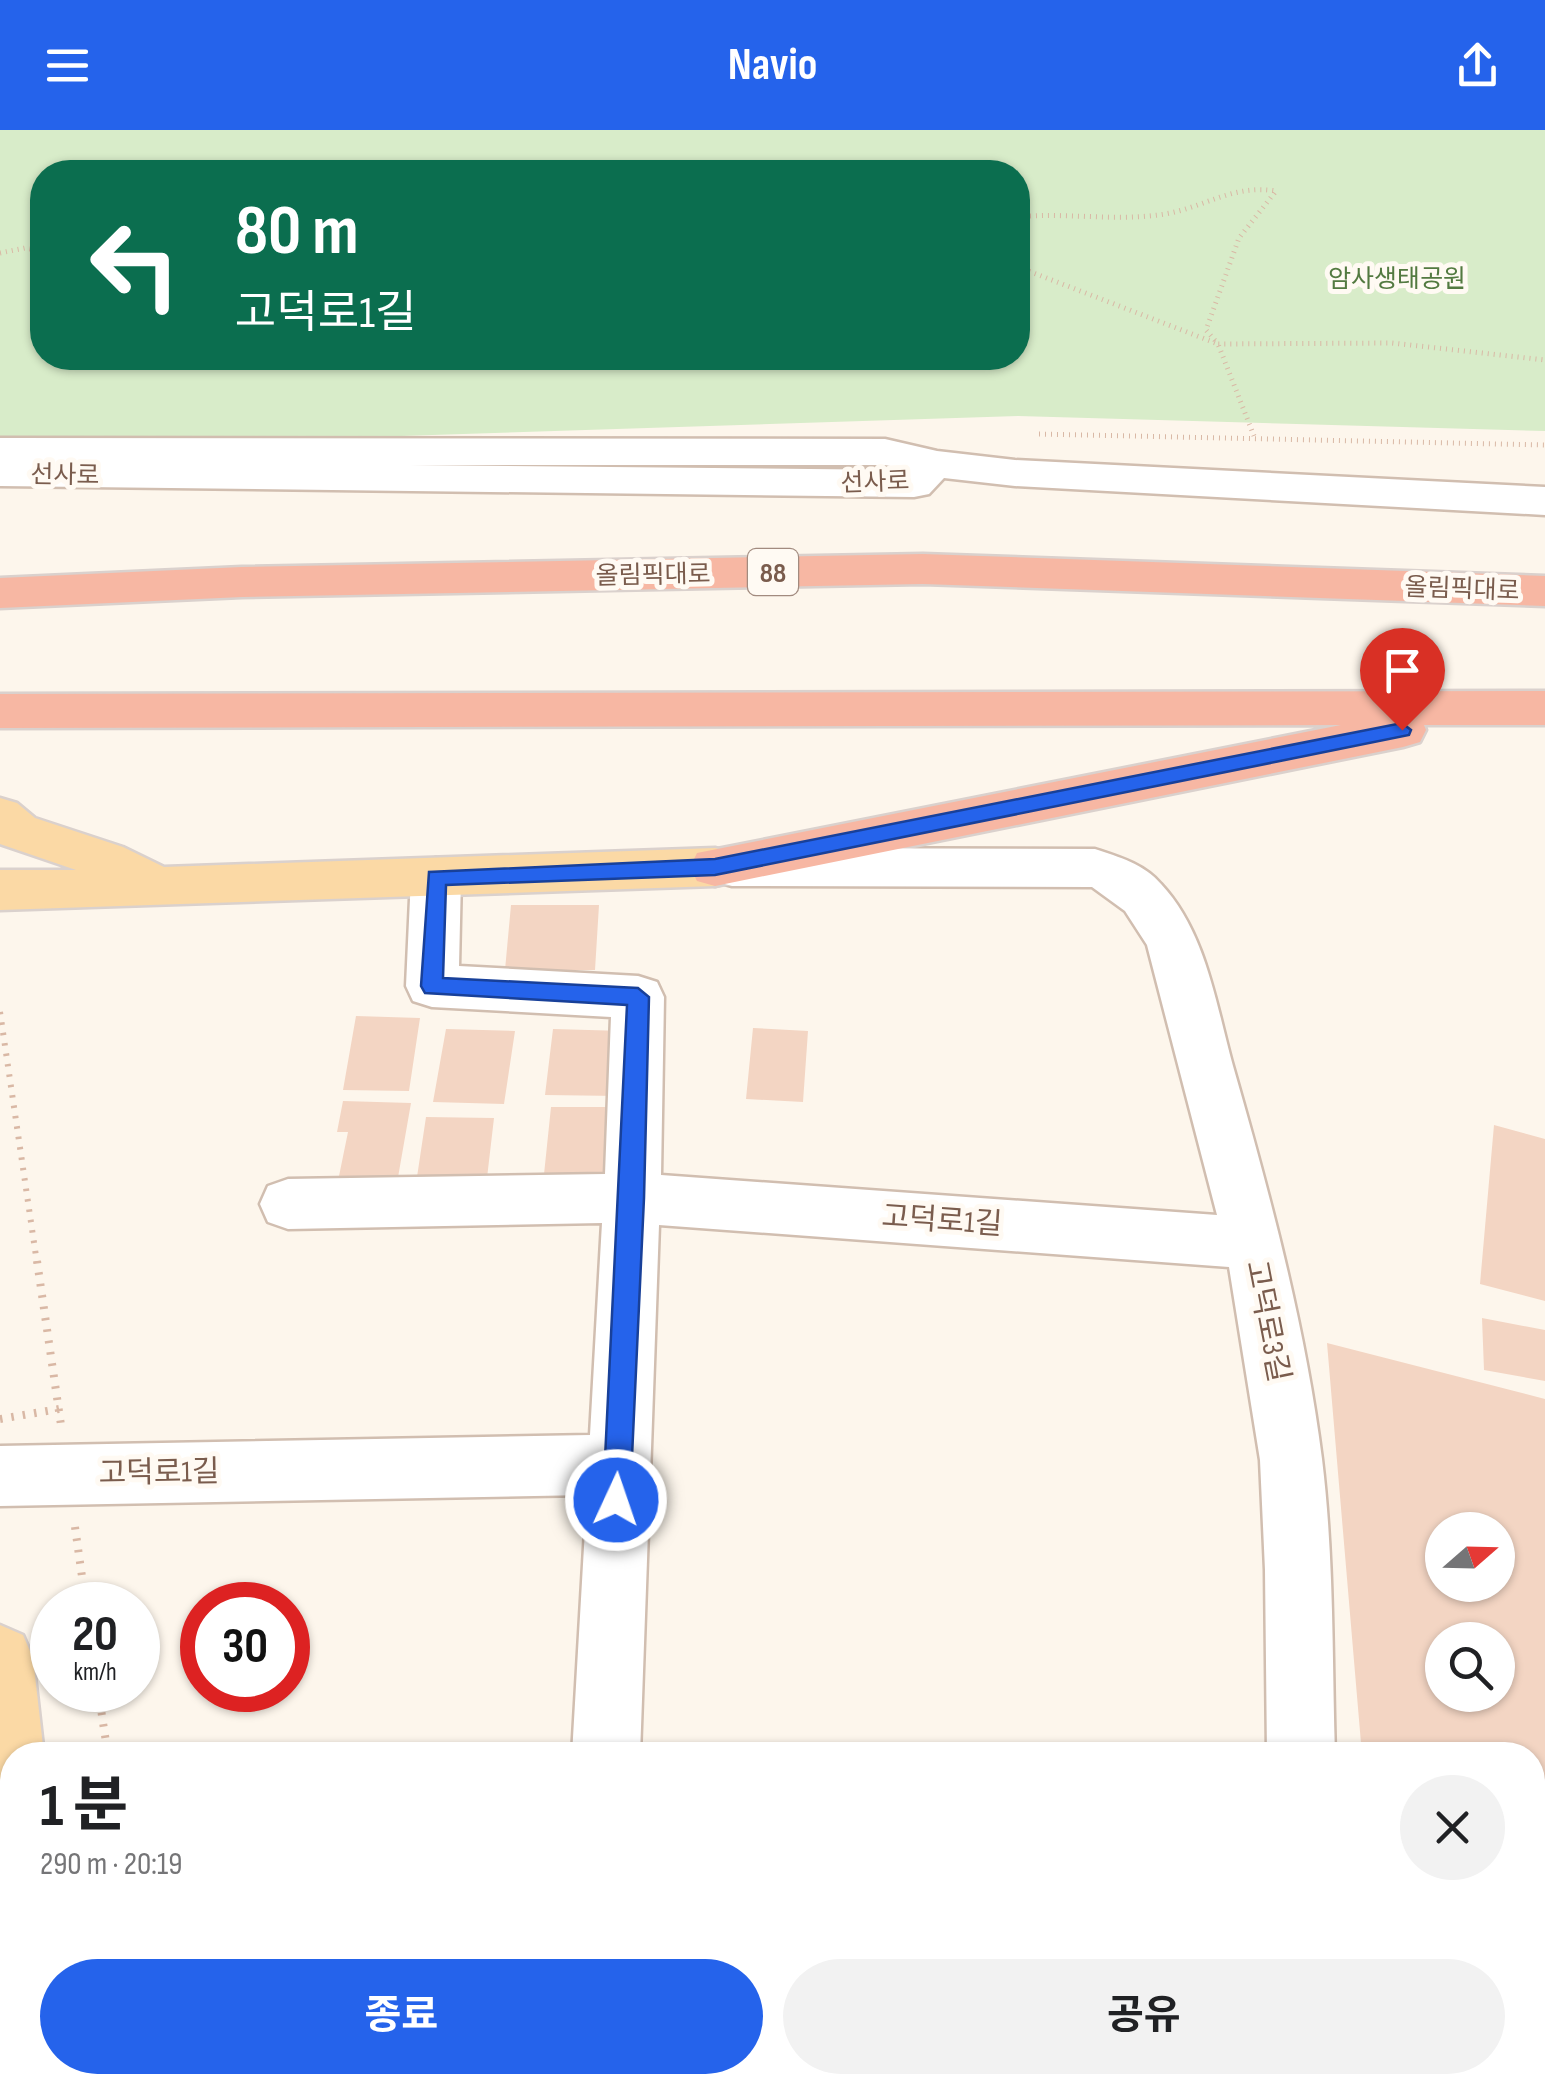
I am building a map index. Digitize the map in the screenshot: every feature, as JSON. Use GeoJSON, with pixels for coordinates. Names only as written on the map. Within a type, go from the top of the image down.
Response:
{"type":"FeatureCollection","features":[{"type":"Feature","properties":{"kind":"highway","name":"올림픽대로"},"geometry":{"type":"LineString","coordinates":[[0,593],[280,582],[923,569],[1545,591]]}},
{"type":"Feature","properties":{"kind":"highway"},"geometry":{"type":"LineString","coordinates":[[0,711],[1532,707]]}},
{"type":"Feature","properties":{"kind":"highway"},"geometry":{"type":"LineString","coordinates":[[715,867],[1532,707]]}},
{"type":"Feature","properties":{"kind":"main road"},"geometry":{"type":"LineString","coordinates":[[0,816],[18,830],[104,860],[158,887]]}},
{"type":"Feature","properties":{"kind":"main road"},"geometry":{"type":"LineString","coordinates":[[0,890],[715,867]]}},
{"type":"Feature","properties":{"kind":"main road"},"geometry":{"type":"LineString","coordinates":[[0,1658],[8,1742]]}},
{"type":"Feature","properties":{"kind":"street","name":"선사로"},"geometry":{"type":"LineString","coordinates":[[0,451],[857,452],[899,453],[926,463],[924,478],[914,484],[12,478]]}},
{"type":"Feature","properties":{"kind":"street"},"geometry":{"type":"LineString","coordinates":[[926,463],[1015,473],[1545,501]]}},
{"type":"Feature","properties":{"kind":"street","name":"고덕로3길"},"geometry":{"type":"LineString","coordinates":[[715,867],[1095,868],[1122,878],[1150,902],[1173,944],[1252,1242],[1278,1367],[1292,1463],[1302,1742]]}},
{"type":"Feature","properties":{"kind":"street"},"geometry":{"type":"LineString","coordinates":[[436,877],[432,986],[638,997],[607,1742]]}},
{"type":"Feature","properties":{"kind":"street","name":"고덕로1길"},"geometry":{"type":"LineString","coordinates":[[288,1204],[632,1198],[1252,1242]]}},
{"type":"Feature","properties":{"kind":"street","name":"고덕로1길"},"geometry":{"type":"LineString","coordinates":[[0,1476],[618,1464]]}},
{"type":"Feature","properties":{"kind":"path"},"geometry":{"type":"LineString","coordinates":[[1030,217],[1159,215],[1194,208],[1237,188],[1252,185],[1276,190],[1239,238],[1206,330],[1218,344],[1254,436]]}},
{"type":"Feature","properties":{"kind":"path"},"geometry":{"type":"LineString","coordinates":[[0,253],[30,249]]}},
{"type":"Feature","properties":{"kind":"path"},"geometry":{"type":"LineString","coordinates":[[1030,272],[1218,344],[1392,343],[1545,360]]}},
{"type":"Feature","properties":{"kind":"path"},"geometry":{"type":"LineString","coordinates":[[0,1012],[59,1409],[0,1419]]}},
{"type":"Feature","properties":{"kind":"path"},"geometry":{"type":"LineString","coordinates":[[101,1712],[106,1742]]}},
{"type":"Feature","properties":{"kind":"green space","name":"암사생태공원"},"geometry":{"type":"Polygon","coordinates":[[[0,130],[1545,130],[1545,431],[1018,416],[0,449],[0,130]]]}},
{"type":"Feature","properties":{"kind":"building"},"geometry":{"type":"Polygon","coordinates":[[[511,905],[599,905],[595,970],[505,970],[511,905]]]}},
{"type":"Feature","properties":{"kind":"building"},"geometry":{"type":"Polygon","coordinates":[[[356,1016],[420,1018],[409,1091],[343,1090],[356,1016]]]}},
{"type":"Feature","properties":{"kind":"building"},"geometry":{"type":"Polygon","coordinates":[[[753,1028],[808,1031],[803,1102],[746,1099],[753,1028]]]}},
{"type":"Feature","properties":{"kind":"building"},"geometry":{"type":"Polygon","coordinates":[[[446,1029],[515,1031],[504,1104],[433,1102],[446,1029]]]}},
{"type":"Feature","properties":{"kind":"building"},"geometry":{"type":"Polygon","coordinates":[[[553,1029],[624,1031],[619,1096],[545,1095],[553,1029]]]}},
{"type":"Feature","properties":{"kind":"building"},"geometry":{"type":"Polygon","coordinates":[[[343,1101],[411,1103],[397,1183],[338,1181],[348,1132],[337,1132],[343,1101]]]}},
{"type":"Feature","properties":{"kind":"building"},"geometry":{"type":"Polygon","coordinates":[[[551,1107],[612,1107],[606,1185],[543,1184],[551,1107]]]}},
{"type":"Feature","properties":{"kind":"building"},"geometry":{"type":"Polygon","coordinates":[[[426,1117],[494,1118],[487,1178],[417,1177],[426,1117]]]}},
{"type":"Feature","properties":{"kind":"building"},"geometry":{"type":"Polygon","coordinates":[[[1494,1125],[1545,1139],[1545,1301],[1480,1284],[1494,1125]]]}},
{"type":"Feature","properties":{"kind":"building"},"geometry":{"type":"Polygon","coordinates":[[[1482,1318],[1545,1330],[1545,1381],[1484,1370],[1482,1318]]]}},
{"type":"Feature","properties":{"kind":"building"},"geometry":{"type":"Polygon","coordinates":[[[1327,1343],[1545,1399],[1545,1742],[1361,1742],[1327,1343]]]}},
{"type":"Feature","properties":{"kind":"route"},"geometry":{"type":"LineString","coordinates":[[616,1500],[638,997],[432,986],[436,877],[715,867],[1402,730]]}}]}
